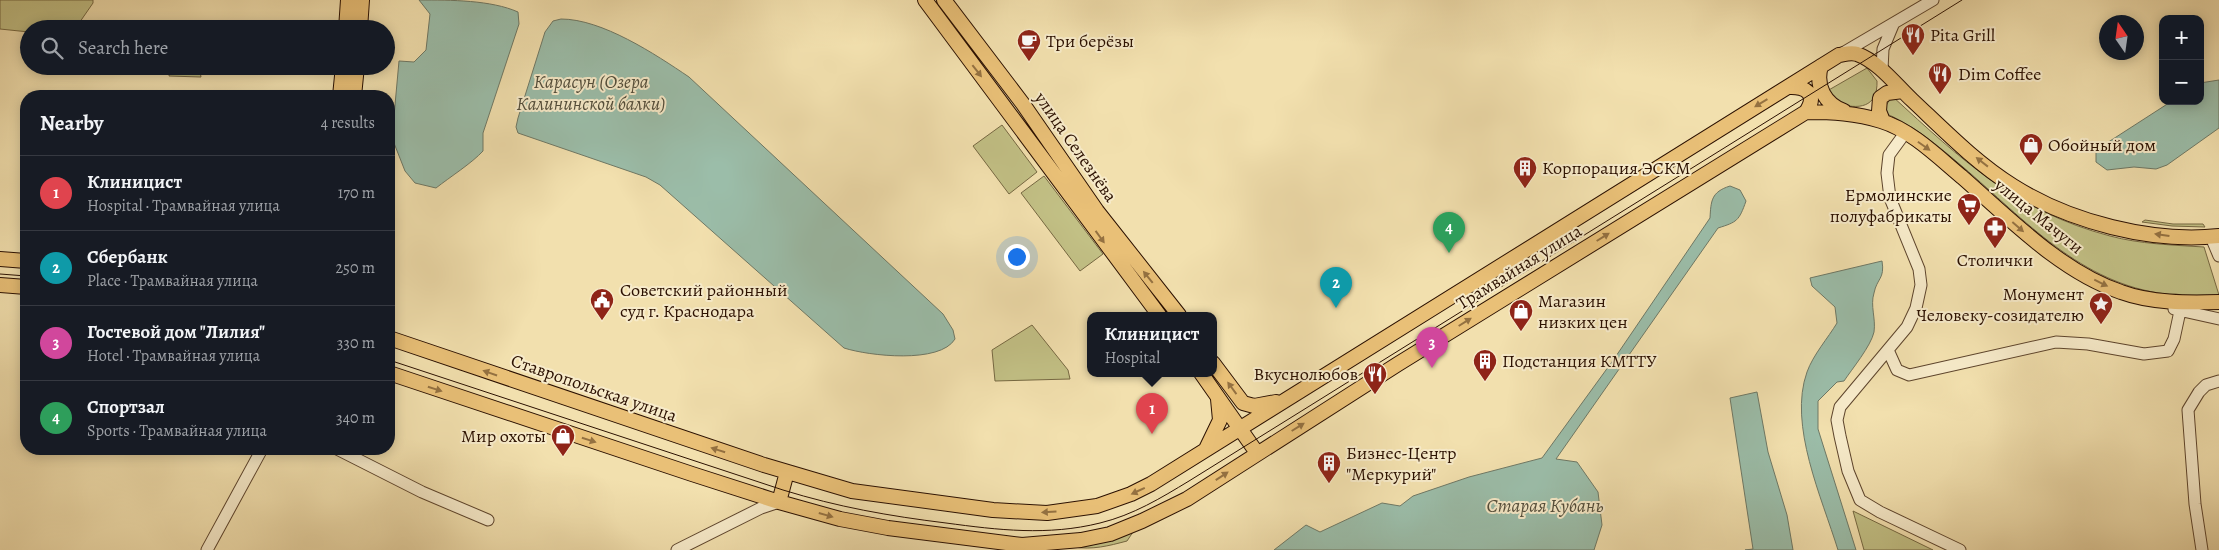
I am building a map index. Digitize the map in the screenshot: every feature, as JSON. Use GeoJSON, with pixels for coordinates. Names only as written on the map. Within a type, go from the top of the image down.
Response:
{"type":"FeatureCollection","features":[{"type":"Feature","properties":{"kind":"main road"},"geometry":{"type":"LineString","coordinates":[[347,20],[348,0]]}},
{"type":"Feature","properties":{"kind":"main road"},"geometry":{"type":"LineString","coordinates":[[361,20],[362,0]]}},
{"type":"Feature","properties":{"kind":"main road","name":"улица Селезнёва"},"geometry":{"type":"LineString","coordinates":[[925,0],[1157,312]]}},
{"type":"Feature","properties":{"kind":"main road","name":"улица Селезнёва"},"geometry":{"type":"LineString","coordinates":[[944,0],[1023,104],[1112,232],[1177,312]]}},
{"type":"Feature","properties":{"kind":"main road","name":"улица Мачуги"},"geometry":{"type":"LineString","coordinates":[[1839,55],[1858,54],[1882,70],[1964,149],[2012,186],[2051,207],[2101,225],[2115,228],[2170,236],[2215,236]]}},
{"type":"Feature","properties":{"kind":"main road","name":"Трамвайная улица"},"geometry":{"type":"LineString","coordinates":[[1097,506],[1131,494],[1151,484],[1204,452],[1839,55]]}},
{"type":"Feature","properties":{"kind":"main road"},"geometry":{"type":"LineString","coordinates":[[1821,66],[1820,83],[1823,96],[1837,109],[1850,113]]}},
{"type":"Feature","properties":{"kind":"main road"},"geometry":{"type":"LineString","coordinates":[[340,90],[341,75]]}},
{"type":"Feature","properties":{"kind":"main road"},"geometry":{"type":"LineString","coordinates":[[355,90],[356,75]]}},
{"type":"Feature","properties":{"kind":"main road"},"geometry":{"type":"LineString","coordinates":[[1788,86],[1801,86],[1807,91],[1811,98],[1811,105],[1806,112]]}},
{"type":"Feature","properties":{"kind":"main road"},"geometry":{"type":"LineString","coordinates":[[1882,121],[1878,111],[1880,98],[1887,92],[1903,91]]}},
{"type":"Feature","properties":{"kind":"main road","name":"Трамвайная улица"},"geometry":{"type":"LineString","coordinates":[[779,502],[840,519],[888,528],[1022,545],[1081,540],[1110,534],[1166,510],[1806,112]]}},
{"type":"Feature","properties":{"kind":"main road","name":"улица Мачуги"},"geometry":{"type":"LineString","coordinates":[[1806,112],[1850,113],[1882,121],[1905,133],[1938,156],[2036,242],[2080,273],[2121,292],[2152,299],[2200,303],[2219,302]]}},
{"type":"Feature","properties":{"kind":"main road"},"geometry":{"type":"LineString","coordinates":[[0,259],[20,261]]}},
{"type":"Feature","properties":{"kind":"main road"},"geometry":{"type":"LineString","coordinates":[[0,285],[20,287]]}},
{"type":"Feature","properties":{"kind":"main road","name":"Ставропольская улица"},"geometry":{"type":"LineString","coordinates":[[395,340],[574,402],[852,491],[993,510],[1047,513],[1097,506]]}},
{"type":"Feature","properties":{"kind":"main road"},"geometry":{"type":"LineString","coordinates":[[1217,368],[1243,403],[1254,406],[1263,405],[1288,398]]}},
{"type":"Feature","properties":{"kind":"main road"},"geometry":{"type":"LineString","coordinates":[[395,375],[779,502],[788,472]]}},
{"type":"Feature","properties":{"kind":"main road"},"geometry":{"type":"LineString","coordinates":[[1204,377],[1257,453]]}},
{"type":"Feature","properties":{"kind":"main road"},"geometry":{"type":"LineString","coordinates":[[1204,452],[1220,420],[1217,396]]}},
{"type":"Feature","properties":{"kind":"street","name":"Трамвайная улица"},"geometry":{"type":"LineString","coordinates":[[1839,55],[1933,0]]}},
{"type":"Feature","properties":{"kind":"street"},"geometry":{"type":"LineString","coordinates":[[1882,70],[1883,49],[1893,25]]}},
{"type":"Feature","properties":{"kind":"street"},"geometry":{"type":"LineString","coordinates":[[1905,133],[1890,155],[1887,173],[1890,198],[1919,269],[1921,286],[1916,308],[1907,327],[1840,407],[1837,420],[1848,470],[1860,500],[1880,512],[1960,550]]}},
{"type":"Feature","properties":{"kind":"street"},"geometry":{"type":"LineString","coordinates":[[2215,236],[2219,256]]}},
{"type":"Feature","properties":{"kind":"street"},"geometry":{"type":"LineString","coordinates":[[2152,299],[2180,311],[2219,319]]}},
{"type":"Feature","properties":{"kind":"street"},"geometry":{"type":"LineString","coordinates":[[1888,350],[1897,370],[1909,375],[2056,342],[2088,344],[2144,354],[2168,351],[2174,339],[2180,311]]}},
{"type":"Feature","properties":{"kind":"street"},"geometry":{"type":"LineString","coordinates":[[2202,550],[2195,504],[2188,410],[2198,392],[2206,385],[2219,381]]}},
{"type":"Feature","properties":{"kind":"street"},"geometry":{"type":"LineString","coordinates":[[207,550],[259,455]]}},
{"type":"Feature","properties":{"kind":"street"},"geometry":{"type":"LineString","coordinates":[[349,455],[422,492],[488,520]]}},
{"type":"Feature","properties":{"kind":"street"},"geometry":{"type":"LineString","coordinates":[[677,550],[761,508],[779,502]]}},
{"type":"Feature","properties":{"kind":"shaded area"},"geometry":{"type":"Polygon","coordinates":[[[0,0],[93,0],[93,3],[81,20],[20,20],[20,31],[0,29],[0,0]]]}},
{"type":"Feature","properties":{"kind":"shaded area"},"geometry":{"type":"Polygon","coordinates":[[[1867,68],[1877,81],[1874,97],[1865,105],[1852,106],[1837,103],[1827,91],[1867,68]]]}},
{"type":"Feature","properties":{"kind":"shaded area"},"geometry":{"type":"Polygon","coordinates":[[[201,75],[201,77],[169,76],[201,75]]]}},
{"type":"Feature","properties":{"kind":"shaded area"},"geometry":{"type":"Polygon","coordinates":[[[1892,96],[1942,141],[1992,181],[2046,213],[2076,225],[2121,239],[2156,244],[2204,247],[2219,295],[2172,295],[2135,288],[2107,277],[2081,263],[2056,247],[2032,228],[1935,144],[1915,129],[1882,112],[1892,96]]]}},
{"type":"Feature","properties":{"kind":"shaded area"},"geometry":{"type":"Polygon","coordinates":[[[1002,125],[1037,172],[1009,194],[973,146],[1002,125]]]}},
{"type":"Feature","properties":{"kind":"shaded area"},"geometry":{"type":"Polygon","coordinates":[[[1044,176],[1103,254],[1080,271],[1021,193],[1044,176]]]}},
{"type":"Feature","properties":{"kind":"shaded area"},"geometry":{"type":"Polygon","coordinates":[[[2145,220],[2173,224],[2203,224],[2205,227],[2172,226],[2142,222],[2145,220]]]}},
{"type":"Feature","properties":{"kind":"shaded area"},"geometry":{"type":"Polygon","coordinates":[[[1032,325],[1068,370],[1070,379],[995,381],[992,350],[1032,325]]]}},
{"type":"Feature","properties":{"kind":"shaded area"},"geometry":{"type":"Polygon","coordinates":[[[1853,511],[1933,550],[1864,550],[1853,511]]]}},
{"type":"Feature","properties":{"kind":"shaded area"},"geometry":{"type":"Polygon","coordinates":[[[1133,532],[1127,541],[1120,543],[1094,548],[1073,547],[1133,532]]]}},
{"type":"Feature","properties":{"kind":"water","name":"Карасун (Озера Калининской балки)"},"geometry":{"type":"Polygon","coordinates":[[[419,0],[496,5],[518,12],[519,24],[483,133],[483,151],[436,188],[415,183],[405,171],[395,146],[395,105],[399,61],[414,62],[426,50],[430,14],[419,0]]]}},
{"type":"Feature","properties":{"kind":"water","name":"Карасун (Озера Калининской балки)"},"geometry":{"type":"Polygon","coordinates":[[[561,19],[594,25],[611,31],[628,39],[689,77],[943,314],[953,330],[955,339],[947,347],[920,355],[886,355],[844,348],[660,185],[646,177],[518,133],[516,127],[518,118],[545,32],[553,21],[561,19]]]}},
{"type":"Feature","properties":{"kind":"water"},"geometry":{"type":"Polygon","coordinates":[[[2219,80],[2219,128],[2167,165],[2156,169],[2134,167],[2107,170],[2096,162],[2096,150],[2166,105],[2204,105],[2204,82],[2219,80]]]}},
{"type":"Feature","properties":{"kind":"water","name":"Старая Кубань"},"geometry":{"type":"Polygon","coordinates":[[[1730,186],[1740,190],[1746,201],[1739,217],[1733,222],[1718,228],[1556,459],[1577,462],[1598,492],[1602,525],[1594,550],[1274,550],[1306,525],[1320,532],[1382,503],[1400,506],[1413,496],[1469,477],[1542,458],[1614,359],[1710,218],[1713,198],[1719,191],[1730,186]]]}},
{"type":"Feature","properties":{"kind":"water"},"geometry":{"type":"Polygon","coordinates":[[[1882,261],[1882,275],[1875,288],[1873,298],[1874,332],[1872,338],[1844,381],[1837,382],[1818,401],[1818,429],[1856,550],[1838,550],[1816,485],[1804,438],[1802,393],[1807,372],[1837,323],[1835,307],[1812,286],[1810,278],[1882,261]]]}},
{"type":"Feature","properties":{"kind":"water"},"geometry":{"type":"Polygon","coordinates":[[[1757,392],[1768,452],[1787,515],[1793,550],[1745,550],[1753,549],[1730,398],[1757,392]]]}},
{"type":"Feature","properties":{"kind":"tram line"},"geometry":{"type":"LineString","coordinates":[[395,362],[783,490],[844,506],[904,517],[1004,530],[1042,531],[1100,523],[1135,511],[1189,481],[1962,0]]}},
{"type":"Feature","properties":{"kind":"tram line"},"geometry":{"type":"LineString","coordinates":[[0,274],[20,276]]}},
{"type":"Feature","properties":{"kind":"place","name":"Pita Grill"},"geometry":{"type":"Point","coordinates":[1913,56]}},
{"type":"Feature","properties":{"kind":"place","name":"Три берёзы"},"geometry":{"type":"Point","coordinates":[1029,62]}},
{"type":"Feature","properties":{"kind":"place","name":"Dim Coffee"},"geometry":{"type":"Point","coordinates":[1940,95]}},
{"type":"Feature","properties":{"kind":"place","name":"Обойный дом"},"geometry":{"type":"Point","coordinates":[2031,166]}},
{"type":"Feature","properties":{"kind":"place","name":"Корпорация ЭСКМ"},"geometry":{"type":"Point","coordinates":[1525,189]}},
{"type":"Feature","properties":{"kind":"place","name":"Ермолинские полуфабрикаты"},"geometry":{"type":"Point","coordinates":[1969,226]}},
{"type":"Feature","properties":{"kind":"place","name":"Столички"},"geometry":{"type":"Point","coordinates":[1995,249]}},
{"type":"Feature","properties":{"kind":"place","name":"Спортзал"},"geometry":{"type":"Point","coordinates":[1449,253]}},
{"type":"Feature","properties":{"kind":"place","name":"Сбербанк"},"geometry":{"type":"Point","coordinates":[1336,308]}},
{"type":"Feature","properties":{"kind":"place","name":"Советский районный суд г. Краснодара"},"geometry":{"type":"Point","coordinates":[602,321]}},
{"type":"Feature","properties":{"kind":"place","name":"Монумент Человеку-созидателю"},"geometry":{"type":"Point","coordinates":[2101,325]}},
{"type":"Feature","properties":{"kind":"place","name":"Магазин низких цен"},"geometry":{"type":"Point","coordinates":[1521,332]}},
{"type":"Feature","properties":{"kind":"place","name":"Гостевой дом \"Лилия\""},"geometry":{"type":"Point","coordinates":[1432,368]}},
{"type":"Feature","properties":{"kind":"place","name":"Подстанция КМТТУ"},"geometry":{"type":"Point","coordinates":[1485,382]}},
{"type":"Feature","properties":{"kind":"place","name":"Вкуснолюбов"},"geometry":{"type":"Point","coordinates":[1375,395]}},
{"type":"Feature","properties":{"kind":"place","name":"Клиницист"},"geometry":{"type":"Point","coordinates":[1152,434]}},
{"type":"Feature","properties":{"kind":"place","name":"Мир охоты"},"geometry":{"type":"Point","coordinates":[563,457]}},
{"type":"Feature","properties":{"kind":"place","name":"Бизнес-Центр \"Меркурий\""},"geometry":{"type":"Point","coordinates":[1329,484]}}]}
